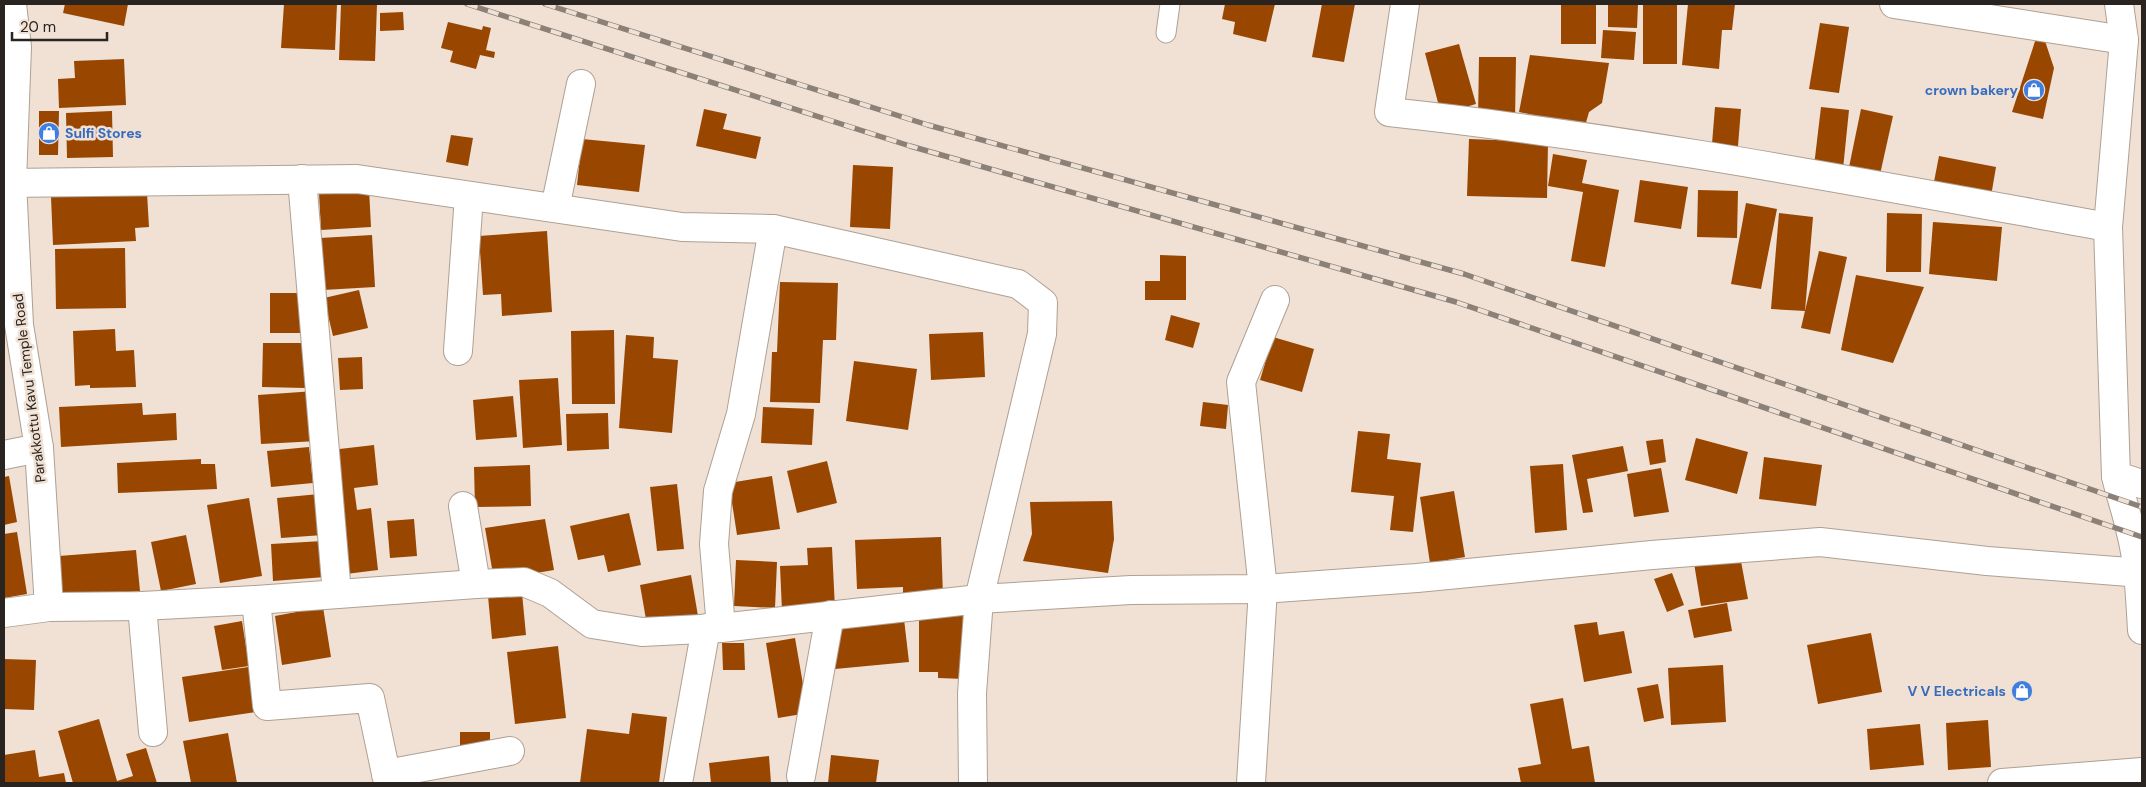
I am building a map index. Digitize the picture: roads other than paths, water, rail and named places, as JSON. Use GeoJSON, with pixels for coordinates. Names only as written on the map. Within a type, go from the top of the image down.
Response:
{"type":"FeatureCollection","features":[{"type":"Feature","properties":{"kind":"street","name":"Parakkottu Kavu Temple Road"},"geometry":{"type":"LineString","coordinates":[[12,4],[17,47],[8,182],[11,325],[39,448],[49,607]]}},
{"type":"Feature","properties":{"kind":"street"},"geometry":{"type":"LineString","coordinates":[[1405,4],[1389,112],[1462,120],[1752,163],[2108,227]]}},
{"type":"Feature","properties":{"kind":"street"},"geometry":{"type":"LineString","coordinates":[[1894,4],[2124,40]]}},
{"type":"Feature","properties":{"kind":"street"},"geometry":{"type":"LineString","coordinates":[[2120,4],[2124,40],[2108,227],[2116,476],[2140,573],[2142,630]]}},
{"type":"Feature","properties":{"kind":"street"},"geometry":{"type":"LineString","coordinates":[[556,208],[582,84]]}},
{"type":"Feature","properties":{"kind":"street"},"geometry":{"type":"LineString","coordinates":[[302,179],[337,594]]}},
{"type":"Feature","properties":{"kind":"street"},"geometry":{"type":"LineString","coordinates":[[8,182],[357,179],[682,227],[773,229],[1018,284],[1043,303],[1042,334],[979,599],[972,693],[973,783]]}},
{"type":"Feature","properties":{"kind":"street"},"geometry":{"type":"LineString","coordinates":[[458,351],[469,196]]}},
{"type":"Feature","properties":{"kind":"street"},"geometry":{"type":"LineString","coordinates":[[678,783],[713,628],[714,544],[718,491],[741,414],[773,229]]}},
{"type":"Feature","properties":{"kind":"street"},"geometry":{"type":"LineString","coordinates":[[1251,783],[1263,589],[1241,382],[1274,300]]}},
{"type":"Feature","properties":{"kind":"street"},"geometry":{"type":"LineString","coordinates":[[4,454],[39,448]]}},
{"type":"Feature","properties":{"kind":"street"},"geometry":{"type":"LineString","coordinates":[[2116,476],[2142,484]]}},
{"type":"Feature","properties":{"kind":"street"},"geometry":{"type":"LineString","coordinates":[[463,506],[476,584]]}},
{"type":"Feature","properties":{"kind":"street"},"geometry":{"type":"LineString","coordinates":[[4,613],[49,607],[142,606],[256,600],[524,582],[550,593],[592,624],[642,632],[713,628],[979,599],[1131,590],[1263,589],[1417,578],[1652,554],[1820,542],[1987,561],[2140,573]]}},
{"type":"Feature","properties":{"kind":"street"},"geometry":{"type":"LineString","coordinates":[[256,600],[267,706],[370,698],[387,778],[510,751]]}},
{"type":"Feature","properties":{"kind":"street"},"geometry":{"type":"LineString","coordinates":[[142,606],[153,732]]}},
{"type":"Feature","properties":{"kind":"street"},"geometry":{"type":"LineString","coordinates":[[801,776],[830,615]]}},
{"type":"Feature","properties":{"kind":"street"},"geometry":{"type":"LineString","coordinates":[[2002,783],[2142,772]]}},
{"type":"Feature","properties":{"kind":"lane"},"geometry":{"type":"LineString","coordinates":[[1166,33],[1170,4]]}},
{"type":"Feature","properties":{"kind":"railway"},"geometry":{"type":"LineString","coordinates":[[467,4],[910,146],[1456,302],[2142,537]]}},
{"type":"Feature","properties":{"kind":"railway"},"geometry":{"type":"LineString","coordinates":[[545,4],[928,125],[1464,274],[2142,507]]}},
{"type":"Feature","properties":{"kind":"place","name":"crown bakery"},"geometry":{"type":"Point","coordinates":[2034,90]}},
{"type":"Feature","properties":{"kind":"place","name":"Sulfi Stores"},"geometry":{"type":"Point","coordinates":[49,133]}},
{"type":"Feature","properties":{"kind":"place","name":"V V Electricals"},"geometry":{"type":"Point","coordinates":[2022,691]}}]}
